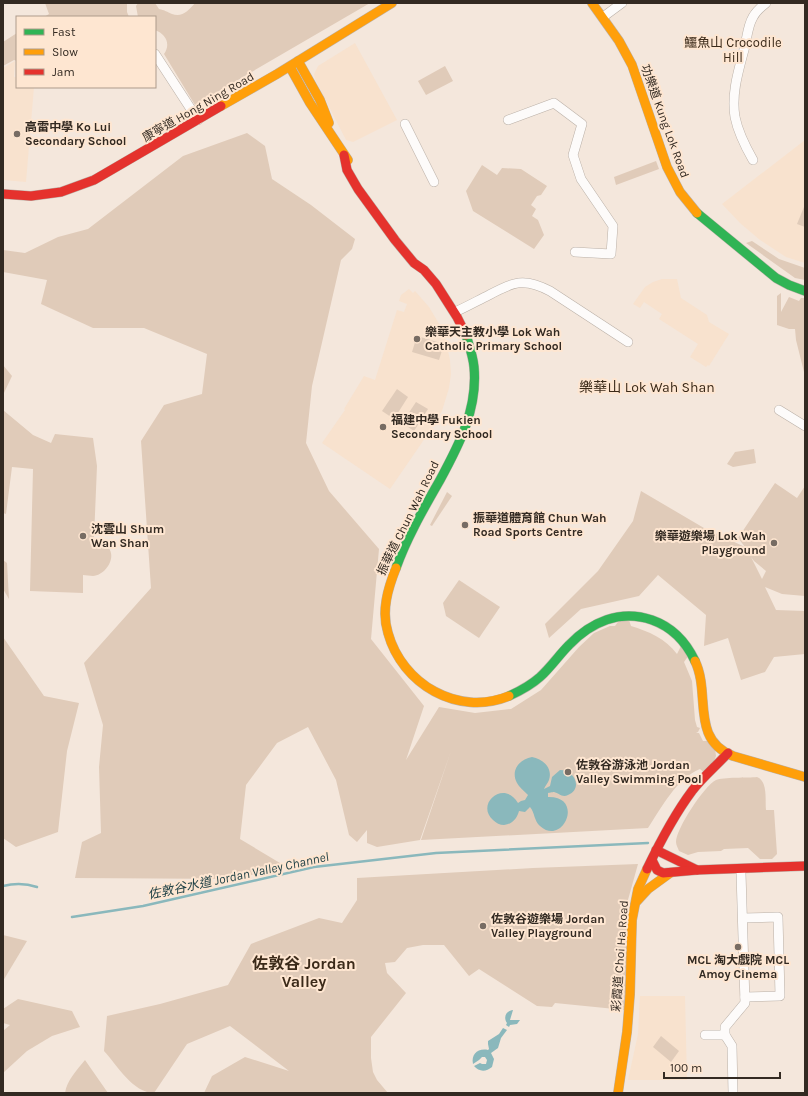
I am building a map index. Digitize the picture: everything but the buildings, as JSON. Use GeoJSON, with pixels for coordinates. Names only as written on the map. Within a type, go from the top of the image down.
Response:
{"type":"FeatureCollection","features":[{"type":"Feature","properties":{"kind":"main road","name":"康寧道 Hong Ning Road"},"geometry":{"type":"LineString","coordinates":[[3,194],[31,196],[61,192],[94,180],[290,67],[392,3]]}},
{"type":"Feature","properties":{"kind":"main road","name":"功樂道 Kung Lok Road"},"geometry":{"type":"LineString","coordinates":[[592,3],[619,41],[632,65],[667,167],[675,184],[685,199],[698,214],[776,278],[805,291]]}},
{"type":"Feature","properties":{"kind":"main road","name":"振華道 Chun Wah Road"},"geometry":{"type":"LineString","coordinates":[[298,62],[320,100],[338,144]]}},
{"type":"Feature","properties":{"kind":"main road","name":"振華道 Chun Wah Road"},"geometry":{"type":"LineString","coordinates":[[290,67],[310,103],[338,144],[344,155],[347,170],[375,214],[414,263],[422,268],[440,289],[455,312],[465,331],[470,345],[475,371],[475,394],[470,418],[461,440],[397,562],[389,584],[385,606],[387,629],[392,647],[401,662],[417,680],[433,691],[442,695],[467,701],[490,701],[512,695],[530,684],[547,670],[577,637],[591,626],[601,621],[620,616],[637,616],[646,618],[664,625],[674,632],[682,639],[692,652],[699,667],[701,676],[704,719],[709,735],[717,747],[728,753],[805,777]]}},
{"type":"Feature","properties":{"kind":"main road","name":"彩霞道 Choi Ha Road"},"geometry":{"type":"LineString","coordinates":[[618,1093],[627,1032],[634,905],[638,889],[656,850],[677,813],[693,790],[728,753]]}},
{"type":"Feature","properties":{"kind":"main road"},"geometry":{"type":"LineString","coordinates":[[656,850],[697,870]]}},
{"type":"Feature","properties":{"kind":"main road"},"geometry":{"type":"LineString","coordinates":[[652,860],[657,870],[670,874]]}},
{"type":"Feature","properties":{"kind":"main road"},"geometry":{"type":"LineString","coordinates":[[634,905],[641,894],[670,874],[697,870],[805,866]]}},
{"type":"Feature","properties":{"kind":"street"},"geometry":{"type":"LineString","coordinates":[[603,17],[622,3]]}},
{"type":"Feature","properties":{"kind":"street"},"geometry":{"type":"LineString","coordinates":[[752,160],[737,125],[734,109],[734,95],[736,80],[751,21],[758,10],[766,3]]}},
{"type":"Feature","properties":{"kind":"street"},"geometry":{"type":"LineString","coordinates":[[156,56],[198,120]]}},
{"type":"Feature","properties":{"kind":"street"},"geometry":{"type":"LineString","coordinates":[[508,120],[554,102],[582,124],[573,155],[581,179],[612,226],[611,254],[575,252]]}},
{"type":"Feature","properties":{"kind":"street"},"geometry":{"type":"LineString","coordinates":[[405,124],[434,182]]}},
{"type":"Feature","properties":{"kind":"street"},"geometry":{"type":"LineString","coordinates":[[455,312],[507,285],[528,283],[540,286],[550,291],[628,342]]}},
{"type":"Feature","properties":{"kind":"street"},"geometry":{"type":"LineString","coordinates":[[779,410],[805,426]]}},
{"type":"Feature","properties":{"kind":"street"},"geometry":{"type":"LineString","coordinates":[[733,1093],[732,1046],[725,1035],[725,1027],[745,1003],[741,873]]}},
{"type":"Feature","properties":{"kind":"street"},"geometry":{"type":"LineString","coordinates":[[743,918],[778,917],[780,988],[780,996],[745,997]]}},
{"type":"Feature","properties":{"kind":"street"},"geometry":{"type":"LineString","coordinates":[[705,1035],[725,1035]]}},
{"type":"Feature","properties":{"kind":"shaded area"},"geometry":{"type":"Polygon","coordinates":[[[45,3],[127,3],[129,16],[46,16],[49,14],[45,3]]]}},
{"type":"Feature","properties":{"kind":"shaded area"},"geometry":{"type":"Polygon","coordinates":[[[138,3],[155,3],[159,9],[179,15],[185,13],[195,3],[370,3],[195,105],[164,54],[167,43],[165,37],[156,30],[156,16],[138,16],[136,6],[138,3]]]}},
{"type":"Feature","properties":{"kind":"shaded area"},"geometry":{"type":"Polygon","coordinates":[[[16,34],[16,61],[14,60],[3,66],[3,42],[16,34]]]}},
{"type":"Feature","properties":{"kind":"shaded area"},"geometry":{"type":"Polygon","coordinates":[[[355,43],[397,120],[353,142],[346,140],[315,79],[314,74],[318,66],[355,43]]]}},
{"type":"Feature","properties":{"kind":"shaded area","name":"高雷中學 Ko Lui Secondary School"},"geometry":{"type":"Polygon","coordinates":[[[15,61],[14,77],[16,77],[16,88],[34,88],[26,182],[3,180],[3,68],[15,61]]]}},
{"type":"Feature","properties":{"kind":"shaded area"},"geometry":{"type":"Polygon","coordinates":[[[445,66],[453,81],[426,95],[418,81],[445,66]]]}},
{"type":"Feature","properties":{"kind":"shaded area"},"geometry":{"type":"Polygon","coordinates":[[[247,133],[265,146],[272,179],[311,205],[355,239],[352,249],[341,260],[312,386],[306,443],[329,491],[379,549],[371,639],[424,706],[406,760],[439,707],[475,713],[511,709],[541,690],[579,647],[594,633],[610,626],[615,626],[620,619],[629,620],[631,626],[656,636],[668,644],[677,654],[682,644],[689,655],[684,662],[692,681],[695,720],[697,727],[700,728],[696,733],[699,733],[703,741],[714,741],[716,756],[708,776],[700,769],[684,779],[670,794],[648,828],[421,840],[451,751],[420,840],[377,847],[367,843],[367,830],[357,842],[349,835],[336,780],[308,727],[277,743],[246,785],[240,839],[285,866],[237,879],[75,878],[82,842],[101,833],[99,767],[103,725],[84,663],[151,588],[141,441],[164,405],[202,394],[207,354],[144,328],[93,328],[41,304],[47,280],[3,272],[3,250],[25,253],[58,237],[88,229],[183,156],[247,133]]]}},
{"type":"Feature","properties":{"kind":"shaded area"},"geometry":{"type":"Polygon","coordinates":[[[805,140],[805,263],[786,257],[760,240],[740,223],[722,204],[805,140]]]}},
{"type":"Feature","properties":{"kind":"shaded area"},"geometry":{"type":"Polygon","coordinates":[[[656,161],[659,169],[616,185],[614,177],[656,161]]]}},
{"type":"Feature","properties":{"kind":"shaded area"},"geometry":{"type":"Polygon","coordinates":[[[482,165],[497,175],[502,168],[521,169],[547,186],[541,195],[537,196],[531,205],[536,209],[532,216],[538,220],[544,235],[534,249],[473,211],[466,191],[482,165]]]}},
{"type":"Feature","properties":{"kind":"shaded area"},"geometry":{"type":"Polygon","coordinates":[[[804,207],[805,208],[805,227],[797,224],[804,207]]]}},
{"type":"Feature","properties":{"kind":"shaded area"},"geometry":{"type":"Polygon","coordinates":[[[752,241],[779,259],[805,268],[805,280],[795,278],[746,243],[752,241]]]}},
{"type":"Feature","properties":{"kind":"shaded area"},"geometry":{"type":"Polygon","coordinates":[[[662,279],[677,279],[681,298],[707,315],[709,322],[729,334],[709,366],[708,365],[706,367],[690,357],[698,344],[659,319],[662,314],[644,302],[640,308],[633,304],[645,287],[662,279]]]}},
{"type":"Feature","properties":{"kind":"shaded area"},"geometry":{"type":"Polygon","coordinates":[[[409,289],[413,293],[415,291],[429,307],[444,332],[450,360],[451,374],[449,388],[442,411],[390,489],[322,443],[345,410],[344,409],[364,376],[375,380],[397,310],[404,312],[407,304],[399,301],[401,295],[409,289]]]}},
{"type":"Feature","properties":{"kind":"shaded area"},"geometry":{"type":"Polygon","coordinates":[[[781,293],[781,312],[789,297],[799,301],[801,298],[805,298],[805,376],[796,340],[795,329],[789,329],[777,325],[777,296],[781,293]]]}},
{"type":"Feature","properties":{"kind":"shaded area"},"geometry":{"type":"Polygon","coordinates":[[[417,336],[444,344],[439,360],[412,352],[417,336]]]}},
{"type":"Feature","properties":{"kind":"shaded area"},"geometry":{"type":"Polygon","coordinates":[[[3,365],[12,376],[3,395],[3,365]]]}},
{"type":"Feature","properties":{"kind":"shaded area"},"geometry":{"type":"Polygon","coordinates":[[[397,389],[408,397],[394,419],[382,411],[397,389]]]}},
{"type":"Feature","properties":{"kind":"shaded area"},"geometry":{"type":"Polygon","coordinates":[[[416,402],[428,409],[414,431],[402,423],[416,402]]]}},
{"type":"Feature","properties":{"kind":"shaded area"},"geometry":{"type":"Polygon","coordinates":[[[3,410],[33,435],[51,443],[55,434],[93,438],[97,466],[94,538],[108,547],[111,560],[106,569],[98,575],[83,575],[83,593],[30,591],[33,469],[12,467],[6,514],[3,513],[3,410]]]}},
{"type":"Feature","properties":{"kind":"shaded area"},"geometry":{"type":"Polygon","coordinates":[[[754,449],[756,463],[733,467],[727,464],[735,452],[754,449]]]}},
{"type":"Feature","properties":{"kind":"shaded area"},"geometry":{"type":"Polygon","coordinates":[[[775,483],[797,498],[805,486],[805,596],[782,594],[765,587],[776,610],[805,611],[805,654],[774,657],[765,672],[741,680],[728,638],[704,646],[706,615],[658,575],[639,596],[581,609],[549,638],[545,624],[598,571],[633,521],[641,491],[704,528],[745,547],[738,538],[775,483]],[[751,557],[762,579],[766,571],[751,557]]]}},
{"type":"Feature","properties":{"kind":"shaded area"},"geometry":{"type":"Polygon","coordinates":[[[447,492],[452,496],[432,526],[430,525],[447,492]]]}},
{"type":"Feature","properties":{"kind":"shaded area"},"geometry":{"type":"Polygon","coordinates":[[[3,560],[7,563],[9,599],[3,589],[3,560]]]}},
{"type":"Feature","properties":{"kind":"shaded area"},"geometry":{"type":"Polygon","coordinates":[[[459,580],[500,607],[479,638],[446,616],[443,603],[459,580]]]}},
{"type":"Feature","properties":{"kind":"shaded area"},"geometry":{"type":"Polygon","coordinates":[[[3,637],[44,696],[79,703],[67,751],[58,832],[16,847],[3,838],[3,637]]]}},
{"type":"Feature","properties":{"kind":"shaded area"},"geometry":{"type":"Polygon","coordinates":[[[757,777],[763,782],[766,796],[766,810],[774,810],[777,854],[772,859],[760,859],[748,848],[698,852],[688,855],[679,851],[676,842],[677,836],[685,818],[698,799],[711,784],[719,779],[757,777]]]}},
{"type":"Feature","properties":{"kind":"shaded area"},"geometry":{"type":"Polygon","coordinates":[[[638,864],[626,907],[627,994],[625,1010],[555,1003],[552,1007],[537,1006],[479,969],[469,976],[444,945],[423,945],[407,948],[395,962],[385,963],[387,973],[406,993],[371,1037],[373,1072],[377,1080],[388,1093],[204,1093],[212,1076],[245,1057],[289,1071],[230,1026],[187,1044],[154,1093],[146,1092],[132,1083],[104,1051],[107,1016],[160,1004],[228,985],[251,944],[319,918],[342,923],[357,900],[357,878],[533,868],[638,864]]]}},
{"type":"Feature","properties":{"kind":"shaded area"},"geometry":{"type":"Polygon","coordinates":[[[3,935],[27,941],[3,981],[3,935]]]}},
{"type":"Feature","properties":{"kind":"shaded area"},"geometry":{"type":"Polygon","coordinates":[[[640,996],[685,996],[687,1080],[628,1080],[638,1034],[640,996]]]}},
{"type":"Feature","properties":{"kind":"shaded area"},"geometry":{"type":"Polygon","coordinates":[[[18,999],[72,1011],[80,1027],[52,1036],[27,1051],[3,1073],[3,1031],[10,1025],[3,1023],[3,1009],[18,999]]]}},
{"type":"Feature","properties":{"kind":"shaded area"},"geometry":{"type":"Polygon","coordinates":[[[661,1036],[679,1051],[671,1062],[653,1047],[661,1036]]]}},
{"type":"Feature","properties":{"kind":"shaded area"},"geometry":{"type":"Polygon","coordinates":[[[85,1060],[108,1093],[65,1093],[70,1079],[85,1060]]]}},
{"type":"Feature","properties":{"kind":"water"},"geometry":{"type":"Polygon","coordinates":[[[532,757],[543,762],[550,772],[549,780],[544,789],[550,786],[552,777],[560,770],[570,773],[575,780],[575,789],[566,796],[562,796],[554,792],[548,793],[548,797],[559,799],[566,804],[568,811],[562,826],[556,830],[548,831],[540,826],[530,807],[525,812],[519,811],[514,820],[504,825],[495,822],[488,814],[487,807],[489,801],[494,796],[499,794],[506,793],[512,796],[518,803],[525,800],[528,795],[520,788],[515,778],[515,774],[517,766],[520,763],[532,757]]]}},
{"type":"Feature","properties":{"kind":"water"},"geometry":{"type":"Polygon","coordinates":[[[513,1010],[510,1020],[520,1020],[517,1024],[510,1025],[509,1027],[506,1025],[507,1023],[505,1017],[507,1013],[513,1010]]]}},
{"type":"Feature","properties":{"kind":"water"},"geometry":{"type":"Polygon","coordinates":[[[503,1028],[507,1030],[501,1038],[498,1048],[491,1053],[494,1059],[492,1067],[485,1070],[478,1069],[474,1066],[480,1063],[486,1064],[487,1060],[485,1057],[482,1057],[473,1064],[474,1055],[478,1051],[488,1050],[488,1041],[499,1034],[503,1028]]]}},
{"type":"Feature","properties":{"kind":"waterway","name":"佐敦谷水道 Jordan Valley Channel"},"geometry":{"type":"LineString","coordinates":[[72,917],[143,906],[314,867],[436,853],[648,843]]}},
{"type":"Feature","properties":{"kind":"waterway","name":"佐敦谷水道 Jordan Valley Channel"},"geometry":{"type":"LineString","coordinates":[[3,886],[20,884],[37,887]]}},
{"type":"Feature","properties":{"kind":"traffic: fast"},"geometry":{"type":"LineString","coordinates":[[697,213],[776,278],[805,291]]}},
{"type":"Feature","properties":{"kind":"traffic: fast"},"geometry":{"type":"LineString","coordinates":[[396,568],[400,556],[454,453],[466,426],[473,397],[474,382],[472,355],[466,335]]}},
{"type":"Feature","properties":{"kind":"traffic: fast"},"geometry":{"type":"LineString","coordinates":[[509,696],[533,683],[548,669],[569,645],[587,630],[596,624],[617,617],[640,617],[659,623],[678,636],[695,661]]}},
{"type":"Feature","properties":{"kind":"traffic: slow"},"geometry":{"type":"LineString","coordinates":[[221,106],[277,74],[392,3]]}},
{"type":"Feature","properties":{"kind":"traffic: slow"},"geometry":{"type":"LineString","coordinates":[[592,3],[619,41],[632,65],[667,167],[680,192],[697,213]]}},
{"type":"Feature","properties":{"kind":"traffic: slow"},"geometry":{"type":"LineString","coordinates":[[298,61],[320,100],[329,123]]}},
{"type":"Feature","properties":{"kind":"traffic: slow"},"geometry":{"type":"LineString","coordinates":[[290,67],[310,103],[348,160]]}},
{"type":"Feature","properties":{"kind":"traffic: slow"},"geometry":{"type":"LineString","coordinates":[[396,568],[386,600],[385,616],[388,633],[395,651],[406,667],[419,681],[435,692],[452,699],[471,702],[490,701],[509,696]]}},
{"type":"Feature","properties":{"kind":"traffic: slow"},"geometry":{"type":"LineString","coordinates":[[695,661],[702,687],[706,727],[711,739],[720,748],[733,756],[805,777]]}},
{"type":"Feature","properties":{"kind":"traffic: slow"},"geometry":{"type":"LineString","coordinates":[[618,1093],[627,1032],[630,994],[632,920],[638,889],[647,869]]}},
{"type":"Feature","properties":{"kind":"traffic: slow"},"geometry":{"type":"LineString","coordinates":[[637,901],[648,889],[670,873]]}},
{"type":"Feature","properties":{"kind":"traffic: jam"},"geometry":{"type":"LineString","coordinates":[[3,194],[31,196],[61,192],[94,180],[221,106]]}},
{"type":"Feature","properties":{"kind":"traffic: jam"},"geometry":{"type":"LineString","coordinates":[[344,155],[347,170],[358,189],[395,240],[414,263],[424,270],[436,284],[457,317],[466,335]]}},
{"type":"Feature","properties":{"kind":"traffic: jam"},"geometry":{"type":"LineString","coordinates":[[647,869],[685,800],[700,781],[728,753]]}},
{"type":"Feature","properties":{"kind":"traffic: jam"},"geometry":{"type":"LineString","coordinates":[[656,850],[697,870]]}},
{"type":"Feature","properties":{"kind":"traffic: jam"},"geometry":{"type":"LineString","coordinates":[[652,860],[657,870],[663,873],[697,870],[805,866]]}},
{"type":"Feature","properties":{"kind":"place","name":"高雷中學 Ko Lui Secondary School"},"geometry":{"type":"Point","coordinates":[17,134]}},
{"type":"Feature","properties":{"kind":"place","name":"樂華天主教小學 Lok Wah Catholic Primary School"},"geometry":{"type":"Point","coordinates":[417,339]}},
{"type":"Feature","properties":{"kind":"place","name":"福建中學 Fukien Secondary School"},"geometry":{"type":"Point","coordinates":[383,427]}},
{"type":"Feature","properties":{"kind":"place","name":"振華道體育館 Chun Wah Road Sports Centre"},"geometry":{"type":"Point","coordinates":[465,525]}},
{"type":"Feature","properties":{"kind":"place","name":"沈雲山 Shum Wan Shan"},"geometry":{"type":"Point","coordinates":[83,536]}},
{"type":"Feature","properties":{"kind":"place","name":"樂華遊樂場 Lok Wah Playground"},"geometry":{"type":"Point","coordinates":[774,543]}},
{"type":"Feature","properties":{"kind":"place","name":"佐敦谷游泳池 Jordan Valley Swimming Pool"},"geometry":{"type":"Point","coordinates":[568,772]}},
{"type":"Feature","properties":{"kind":"place","name":"佐敦谷遊樂場 Jordan Valley Playground"},"geometry":{"type":"Point","coordinates":[483,926]}},
{"type":"Feature","properties":{"kind":"place","name":"MCL 淘大戲院 MCL Amoy Cinema"},"geometry":{"type":"Point","coordinates":[738,947]}},
{"type":"Feature","properties":{"kind":"district","name":"鱷魚山 Crocodile Hill"},"geometry":{"type":"Point","coordinates":[733,50]}},
{"type":"Feature","properties":{"kind":"district","name":"樂華山 Lok Wah Shan"},"geometry":{"type":"Point","coordinates":[647,387]}},
{"type":"Feature","properties":{"kind":"district","name":"佐敦谷 Jordan Valley"},"geometry":{"type":"Point","coordinates":[304,972]}}]}
